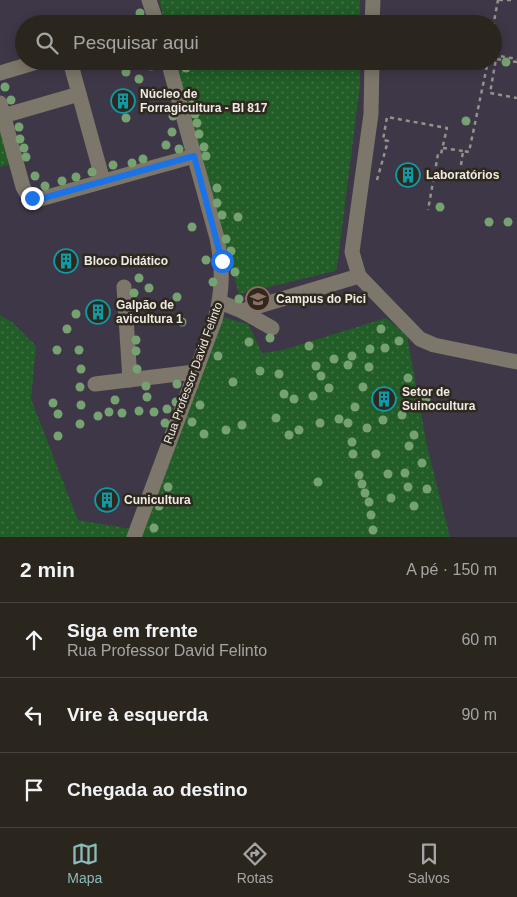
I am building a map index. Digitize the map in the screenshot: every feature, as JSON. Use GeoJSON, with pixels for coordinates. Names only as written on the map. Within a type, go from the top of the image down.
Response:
{"type":"FeatureCollection","features":[{"type":"Feature","properties":{"kind":"street"},"geometry":{"type":"LineString","coordinates":[[149,0],[154,15]]}},
{"type":"Feature","properties":{"kind":"street"},"geometry":{"type":"LineString","coordinates":[[372,15],[373,0]]}},
{"type":"Feature","properties":{"kind":"street"},"geometry":{"type":"LineString","coordinates":[[0,72],[15,68]]}},
{"type":"Feature","properties":{"kind":"street"},"geometry":{"type":"LineString","coordinates":[[72,70],[103,181]]}},
{"type":"Feature","properties":{"kind":"street","name":"Rua Professor David Felinto"},"geometry":{"type":"LineString","coordinates":[[134,537],[220,302],[223,283],[222,261],[170,70]]}},
{"type":"Feature","properties":{"kind":"street"},"geometry":{"type":"LineString","coordinates":[[372,70],[371,114],[352,252],[359,276],[420,338],[434,345],[517,362]]}},
{"type":"Feature","properties":{"kind":"street"},"geometry":{"type":"LineString","coordinates":[[79,94],[2,109],[23,187],[28,194],[40,199],[194,156]]}},
{"type":"Feature","properties":{"kind":"street"},"geometry":{"type":"LineString","coordinates":[[242,311],[359,276]]}},
{"type":"Feature","properties":{"kind":"street"},"geometry":{"type":"LineString","coordinates":[[124,287],[130,380]]}},
{"type":"Feature","properties":{"kind":"street"},"geometry":{"type":"LineString","coordinates":[[220,302],[242,311],[272,328]]}},
{"type":"Feature","properties":{"kind":"street"},"geometry":{"type":"LineString","coordinates":[[95,384],[195,372]]}},
{"type":"Feature","properties":{"kind":"path"},"geometry":{"type":"LineString","coordinates":[[495,15],[498,0],[511,0]]}},
{"type":"Feature","properties":{"kind":"path"},"geometry":{"type":"LineString","coordinates":[[502,58],[510,60]]}},
{"type":"Feature","properties":{"kind":"path"},"geometry":{"type":"LineString","coordinates":[[502,59],[517,60]]}},
{"type":"Feature","properties":{"kind":"path"},"geometry":{"type":"LineString","coordinates":[[443,148],[469,152],[486,70]]}},
{"type":"Feature","properties":{"kind":"path"},"geometry":{"type":"LineString","coordinates":[[490,93],[494,70]]}},
{"type":"Feature","properties":{"kind":"path"},"geometry":{"type":"LineString","coordinates":[[482,91],[517,98]]}},
{"type":"Feature","properties":{"kind":"path"},"geometry":{"type":"LineString","coordinates":[[374,188],[388,141],[383,140],[387,117],[447,128],[441,154],[438,154],[428,210]]}},
{"type":"Feature","properties":{"kind":"path"},"geometry":{"type":"LineString","coordinates":[[461,165],[464,151]]}},
{"type":"Feature","properties":{"kind":"shaded area","name":"Campus do Pici"},"geometry":{"type":"Polygon","coordinates":[[[0,0],[517,0],[517,537],[0,537],[0,0]]]}},
{"type":"Feature","properties":{"kind":"green space"},"geometry":{"type":"Polygon","coordinates":[[[159,0],[360,0],[360,15],[163,15],[159,0]]]}},
{"type":"Feature","properties":{"kind":"green space"},"geometry":{"type":"Polygon","coordinates":[[[177,70],[360,70],[360,85],[337,268],[335,271],[239,294],[177,70]]]}},
{"type":"Feature","properties":{"kind":"green space"},"geometry":{"type":"Polygon","coordinates":[[[0,126],[11,164],[0,167],[0,126]]]}},
{"type":"Feature","properties":{"kind":"green space"},"geometry":{"type":"Polygon","coordinates":[[[0,315],[12,322],[36,346],[31,399],[78,520],[131,529],[128,537],[0,537],[0,315]]]}},
{"type":"Feature","properties":{"kind":"green space"},"geometry":{"type":"Polygon","coordinates":[[[222,317],[248,324],[262,353],[283,350],[386,318],[407,336],[427,446],[450,537],[141,537],[222,317]]]}},
{"type":"Feature","properties":{"kind":"place","name":"Núcleo de Forragicultura - Bl 817"},"geometry":{"type":"Point","coordinates":[123,101]}},
{"type":"Feature","properties":{"kind":"place","name":"Laboratórios"},"geometry":{"type":"Point","coordinates":[408,175]}},
{"type":"Feature","properties":{"kind":"place","name":"Bloco Didático"},"geometry":{"type":"Point","coordinates":[66,261]}},
{"type":"Feature","properties":{"kind":"place","name":"Campus do Pici"},"geometry":{"type":"Point","coordinates":[258,299]}},
{"type":"Feature","properties":{"kind":"place","name":"Galpão de avicultura 1"},"geometry":{"type":"Point","coordinates":[98,312]}},
{"type":"Feature","properties":{"kind":"place","name":"Setor de Suinocultura"},"geometry":{"type":"Point","coordinates":[384,399]}},
{"type":"Feature","properties":{"kind":"place","name":"Cunicultura"},"geometry":{"type":"Point","coordinates":[107,500]}},
{"type":"Feature","properties":{"kind":"route"},"geometry":{"type":"LineString","coordinates":[[32,198],[40,199],[194,156],[222,261]]}}]}
